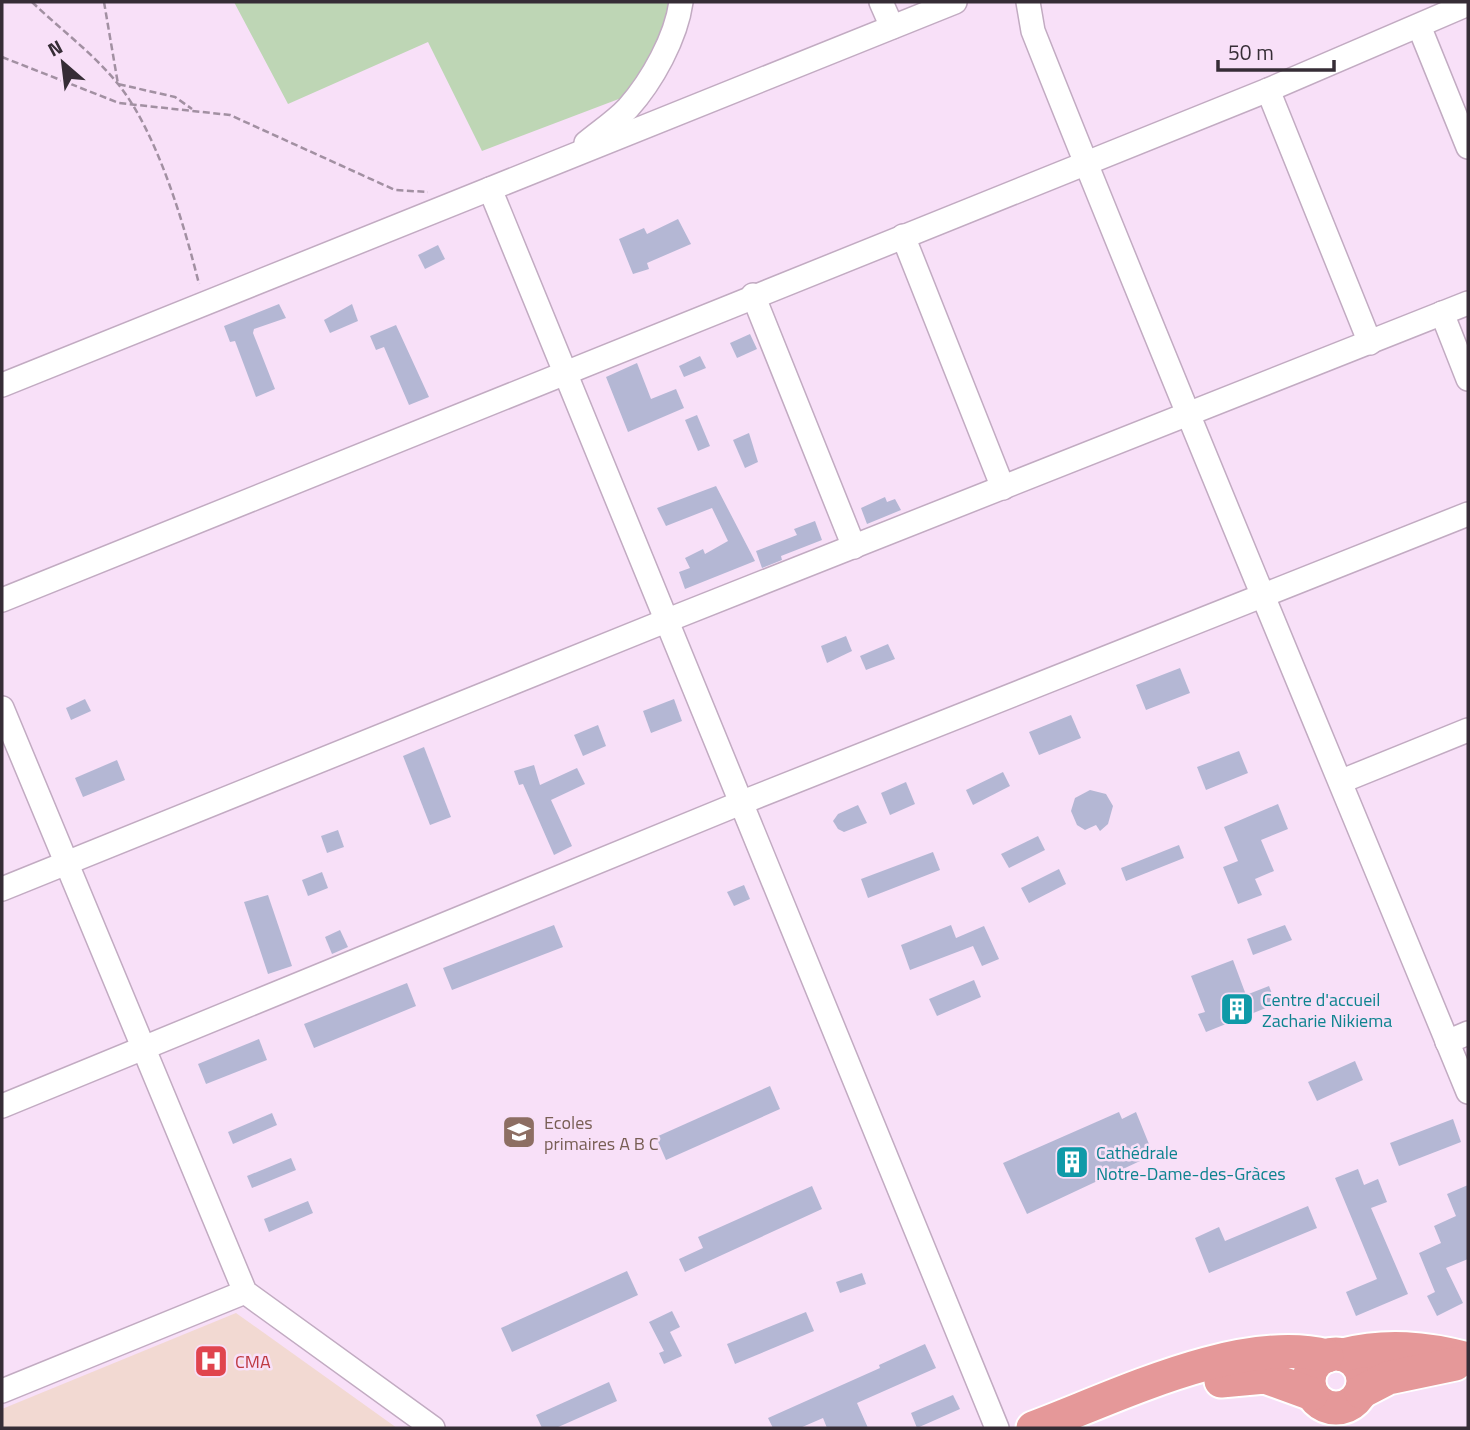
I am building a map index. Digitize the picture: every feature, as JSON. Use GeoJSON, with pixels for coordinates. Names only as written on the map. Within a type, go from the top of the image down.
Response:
{"type":"FeatureCollection","features":[{"type":"Feature","properties":{"kind":"highway"},"geometry":{"type":"LineString","coordinates":[[1337,1408],[1309,1385],[1313,1367],[1335,1355],[1369,1349],[1407,1348],[1468,1360]]}},
{"type":"Feature","properties":{"kind":"highway"},"geometry":{"type":"LineString","coordinates":[[1033,1428],[1132,1391],[1171,1372],[1245,1357],[1296,1351],[1335,1355],[1353,1360],[1360,1370],[1337,1408]]}},
{"type":"Feature","properties":{"kind":"highway"},"geometry":{"type":"LineString","coordinates":[[1337,1408],[1388,1378],[1468,1360]]}},
{"type":"Feature","properties":{"kind":"highway"},"geometry":{"type":"LineString","coordinates":[[1132,1391],[1150,1392],[1250,1376],[1265,1377],[1337,1408]]}},
{"type":"Feature","properties":{"kind":"street"},"geometry":{"type":"LineString","coordinates":[[569,157],[628,108],[650,76],[678,22],[681,2]]}},
{"type":"Feature","properties":{"kind":"street"},"geometry":{"type":"LineString","coordinates":[[881,2],[892,27]]}},
{"type":"Feature","properties":{"kind":"street"},"geometry":{"type":"LineString","coordinates":[[2,385],[955,2]]}},
{"type":"Feature","properties":{"kind":"street"},"geometry":{"type":"LineString","coordinates":[[1028,2],[1033,31],[1187,416],[1342,781],[1458,1037],[1468,1092]]}},
{"type":"Feature","properties":{"kind":"street"},"geometry":{"type":"LineString","coordinates":[[2,600],[568,374],[753,295],[1268,90],[1468,4]]}},
{"type":"Feature","properties":{"kind":"street"},"geometry":{"type":"LineString","coordinates":[[1419,26],[1468,147]]}},
{"type":"Feature","properties":{"kind":"street"},"geometry":{"type":"LineString","coordinates":[[1268,90],[1370,342]]}},
{"type":"Feature","properties":{"kind":"street"},"geometry":{"type":"LineString","coordinates":[[490,189],[568,374],[997,1428]]}},
{"type":"Feature","properties":{"kind":"street"},"geometry":{"type":"LineString","coordinates":[[903,236],[1003,488]]}},
{"type":"Feature","properties":{"kind":"street"},"geometry":{"type":"LineString","coordinates":[[753,295],[854,547]]}},
{"type":"Feature","properties":{"kind":"street"},"geometry":{"type":"LineString","coordinates":[[2,889],[668,620],[1468,303]]}},
{"type":"Feature","properties":{"kind":"street"},"geometry":{"type":"LineString","coordinates":[[1442,313],[1468,379]]}},
{"type":"Feature","properties":{"kind":"street"},"geometry":{"type":"LineString","coordinates":[[2,1106],[743,802],[1468,514]]}},
{"type":"Feature","properties":{"kind":"street"},"geometry":{"type":"LineString","coordinates":[[2,708],[245,1292],[433,1428]]}},
{"type":"Feature","properties":{"kind":"street"},"geometry":{"type":"LineString","coordinates":[[1342,781],[1468,730]]}},
{"type":"Feature","properties":{"kind":"street"},"geometry":{"type":"LineString","coordinates":[[2,1391],[245,1292]]}},
{"type":"Feature","properties":{"kind":"path"},"geometry":{"type":"LineString","coordinates":[[32,2],[118,84],[131,104],[160,160],[204,304]]}},
{"type":"Feature","properties":{"kind":"path"},"geometry":{"type":"LineString","coordinates":[[104,2],[118,84]]}},
{"type":"Feature","properties":{"kind":"path"},"geometry":{"type":"LineString","coordinates":[[2,57],[119,103],[230,115],[395,190],[433,192]]}},
{"type":"Feature","properties":{"kind":"path"},"geometry":{"type":"LineString","coordinates":[[118,84],[175,97],[194,111]]}},
{"type":"Feature","properties":{"kind":"shaded area","name":"CMA"},"geometry":{"type":"Polygon","coordinates":[[[236,1313],[397,1428],[2,1428],[2,1409],[236,1313]]]}},
{"type":"Feature","properties":{"kind":"green space"},"geometry":{"type":"Polygon","coordinates":[[[234,2],[670,2],[665,31],[653,63],[624,97],[482,151],[428,42],[288,104],[234,2]]]}},
{"type":"Feature","properties":{"kind":"building"},"geometry":{"type":"Polygon","coordinates":[[[678,219],[691,244],[647,263],[649,269],[633,274],[619,239],[644,228],[647,234],[678,219]]]}},
{"type":"Feature","properties":{"kind":"building"},"geometry":{"type":"Polygon","coordinates":[[[438,245],[445,259],[425,269],[418,255],[438,245]]]}},
{"type":"Feature","properties":{"kind":"building"},"geometry":{"type":"Polygon","coordinates":[[[279,304],[286,318],[254,329],[253,333],[275,389],[256,397],[235,341],[230,342],[224,326],[279,304]]]}},
{"type":"Feature","properties":{"kind":"building"},"geometry":{"type":"Polygon","coordinates":[[[352,304],[358,321],[330,333],[324,320],[352,304]]]}},
{"type":"Feature","properties":{"kind":"building"},"geometry":{"type":"Polygon","coordinates":[[[396,325],[429,397],[409,405],[384,347],[376,350],[370,336],[396,325]]]}},
{"type":"Feature","properties":{"kind":"building"},"geometry":{"type":"Polygon","coordinates":[[[750,334],[757,349],[737,358],[730,343],[750,334]]]}},
{"type":"Feature","properties":{"kind":"building"},"geometry":{"type":"Polygon","coordinates":[[[700,356],[706,368],[684,377],[679,366],[700,356]]]}},
{"type":"Feature","properties":{"kind":"building"},"geometry":{"type":"Polygon","coordinates":[[[637,363],[651,399],[676,389],[684,408],[628,432],[606,377],[637,363]]]}},
{"type":"Feature","properties":{"kind":"building"},"geometry":{"type":"Polygon","coordinates":[[[697,415],[710,446],[698,451],[685,420],[697,415]]]}},
{"type":"Feature","properties":{"kind":"building"},"geometry":{"type":"Polygon","coordinates":[[[749,433],[758,462],[745,468],[733,440],[749,433]]]}},
{"type":"Feature","properties":{"kind":"building"},"geometry":{"type":"Polygon","coordinates":[[[716,486],[755,561],[685,589],[679,572],[690,568],[685,558],[703,549],[705,554],[728,541],[712,508],[666,526],[657,508],[716,486]]]}},
{"type":"Feature","properties":{"kind":"building"},"geometry":{"type":"Polygon","coordinates":[[[885,497],[887,502],[895,499],[901,510],[867,524],[861,508],[885,497]]]}},
{"type":"Feature","properties":{"kind":"building"},"geometry":{"type":"Polygon","coordinates":[[[815,521],[822,540],[781,556],[782,560],[762,568],[756,551],[797,535],[794,529],[815,521]]]}},
{"type":"Feature","properties":{"kind":"building"},"geometry":{"type":"Polygon","coordinates":[[[846,636],[852,651],[827,663],[821,646],[846,636]]]}},
{"type":"Feature","properties":{"kind":"building"},"geometry":{"type":"Polygon","coordinates":[[[888,644],[895,659],[866,670],[860,656],[888,644]]]}},
{"type":"Feature","properties":{"kind":"building"},"geometry":{"type":"Polygon","coordinates":[[[1180,668],[1190,693],[1146,710],[1136,685],[1180,668]]]}},
{"type":"Feature","properties":{"kind":"building"},"geometry":{"type":"Polygon","coordinates":[[[85,699],[91,711],[71,720],[66,708],[85,699]]]}},
{"type":"Feature","properties":{"kind":"building"},"geometry":{"type":"Polygon","coordinates":[[[674,699],[682,721],[651,733],[643,711],[674,699]]]}},
{"type":"Feature","properties":{"kind":"building"},"geometry":{"type":"Polygon","coordinates":[[[1071,715],[1081,738],[1039,755],[1029,732],[1071,715]]]}},
{"type":"Feature","properties":{"kind":"building"},"geometry":{"type":"Polygon","coordinates":[[[598,725],[606,746],[583,756],[574,735],[598,725]]]}},
{"type":"Feature","properties":{"kind":"building"},"geometry":{"type":"Polygon","coordinates":[[[424,747],[451,817],[430,825],[403,756],[424,747]]]}},
{"type":"Feature","properties":{"kind":"building"},"geometry":{"type":"Polygon","coordinates":[[[1239,751],[1248,773],[1206,790],[1197,767],[1239,751]]]}},
{"type":"Feature","properties":{"kind":"building"},"geometry":{"type":"Polygon","coordinates":[[[117,760],[125,780],[83,797],[75,778],[117,760]]]}},
{"type":"Feature","properties":{"kind":"building"},"geometry":{"type":"Polygon","coordinates":[[[534,765],[540,785],[577,768],[585,784],[551,800],[572,846],[554,855],[523,784],[519,785],[514,771],[534,765]]]}},
{"type":"Feature","properties":{"kind":"building"},"geometry":{"type":"Polygon","coordinates":[[[1003,772],[1010,786],[973,805],[966,790],[1003,772]]]}},
{"type":"Feature","properties":{"kind":"building"},"geometry":{"type":"Polygon","coordinates":[[[906,782],[915,804],[890,815],[881,793],[906,782]]]}},
{"type":"Feature","properties":{"kind":"building"},"geometry":{"type":"Polygon","coordinates":[[[1090,790],[1106,794],[1113,806],[1108,824],[1100,831],[1096,825],[1085,830],[1077,825],[1071,811],[1075,798],[1090,790]]]}},
{"type":"Feature","properties":{"kind":"building"},"geometry":{"type":"Polygon","coordinates":[[[1278,804],[1288,829],[1261,840],[1274,871],[1255,879],[1262,895],[1238,904],[1223,867],[1238,861],[1224,827],[1278,804]]]}},
{"type":"Feature","properties":{"kind":"building"},"geometry":{"type":"Polygon","coordinates":[[[858,805],[867,823],[844,832],[838,829],[833,821],[838,814],[858,805]]]}},
{"type":"Feature","properties":{"kind":"building"},"geometry":{"type":"Polygon","coordinates":[[[338,830],[344,847],[327,853],[321,836],[338,830]]]}},
{"type":"Feature","properties":{"kind":"building"},"geometry":{"type":"Polygon","coordinates":[[[1038,836],[1045,850],[1009,868],[1001,854],[1038,836]]]}},
{"type":"Feature","properties":{"kind":"building"},"geometry":{"type":"Polygon","coordinates":[[[1179,845],[1184,858],[1126,881],[1121,868],[1179,845]]]}},
{"type":"Feature","properties":{"kind":"building"},"geometry":{"type":"Polygon","coordinates":[[[933,852],[940,870],[868,898],[861,879],[933,852]]]}},
{"type":"Feature","properties":{"kind":"building"},"geometry":{"type":"Polygon","coordinates":[[[1059,869],[1066,884],[1029,903],[1021,888],[1059,869]]]}},
{"type":"Feature","properties":{"kind":"building"},"geometry":{"type":"Polygon","coordinates":[[[322,872],[328,888],[308,896],[302,880],[322,872]]]}},
{"type":"Feature","properties":{"kind":"building"},"geometry":{"type":"Polygon","coordinates":[[[744,885],[750,899],[734,906],[727,892],[744,885]]]}},
{"type":"Feature","properties":{"kind":"building"},"geometry":{"type":"Polygon","coordinates":[[[268,895],[292,966],[268,974],[244,902],[268,895]]]}},
{"type":"Feature","properties":{"kind":"building"},"geometry":{"type":"Polygon","coordinates":[[[554,925],[563,947],[452,990],[443,968],[554,925]]]}},
{"type":"Feature","properties":{"kind":"building"},"geometry":{"type":"Polygon","coordinates":[[[951,925],[956,938],[984,926],[999,959],[982,966],[973,946],[910,970],[901,945],[951,925]]]}},
{"type":"Feature","properties":{"kind":"building"},"geometry":{"type":"Polygon","coordinates":[[[1285,925],[1292,940],[1253,955],[1247,939],[1285,925]]]}},
{"type":"Feature","properties":{"kind":"building"},"geometry":{"type":"Polygon","coordinates":[[[340,930],[348,947],[332,954],[325,937],[340,930]]]}},
{"type":"Feature","properties":{"kind":"building"},"geometry":{"type":"Polygon","coordinates":[[[1233,960],[1246,995],[1269,986],[1276,1004],[1206,1032],[1198,1014],[1205,1012],[1191,976],[1233,960]]]}},
{"type":"Feature","properties":{"kind":"building"},"geometry":{"type":"Polygon","coordinates":[[[974,980],[981,997],[937,1016],[929,999],[974,980]]]}},
{"type":"Feature","properties":{"kind":"building"},"geometry":{"type":"Polygon","coordinates":[[[407,983],[416,1006],[314,1048],[304,1024],[407,983]]]}},
{"type":"Feature","properties":{"kind":"building"},"geometry":{"type":"Polygon","coordinates":[[[259,1039],[267,1060],[206,1084],[198,1064],[259,1039]]]}},
{"type":"Feature","properties":{"kind":"building"},"geometry":{"type":"Polygon","coordinates":[[[1355,1061],[1363,1080],[1317,1101],[1308,1082],[1355,1061]]]}},
{"type":"Feature","properties":{"kind":"building"},"geometry":{"type":"Polygon","coordinates":[[[770,1086],[780,1109],[666,1160],[656,1137],[770,1086]]]}},
{"type":"Feature","properties":{"kind":"building","name":"Cathédrale Notre-Dame-des-Gràces"},"geometry":{"type":"Polygon","coordinates":[[[1119,1112],[1122,1119],[1136,1112],[1151,1149],[1138,1155],[1140,1161],[1027,1214],[1003,1163],[1119,1112]]]}},
{"type":"Feature","properties":{"kind":"building"},"geometry":{"type":"Polygon","coordinates":[[[272,1113],[277,1125],[233,1144],[228,1132],[272,1113]]]}},
{"type":"Feature","properties":{"kind":"building"},"geometry":{"type":"Polygon","coordinates":[[[1453,1119],[1461,1142],[1399,1166],[1390,1143],[1453,1119]]]}},
{"type":"Feature","properties":{"kind":"building"},"geometry":{"type":"Polygon","coordinates":[[[291,1158],[296,1170],[252,1188],[247,1176],[291,1158]]]}},
{"type":"Feature","properties":{"kind":"building"},"geometry":{"type":"Polygon","coordinates":[[[1358,1169],[1364,1185],[1378,1179],[1387,1202],[1371,1208],[1408,1294],[1356,1316],[1346,1292],[1377,1279],[1335,1178],[1358,1169]]]}},
{"type":"Feature","properties":{"kind":"building"},"geometry":{"type":"Polygon","coordinates":[[[1468,1185],[1468,1259],[1446,1268],[1463,1303],[1437,1316],[1427,1296],[1435,1292],[1419,1253],[1441,1243],[1434,1226],[1456,1216],[1447,1194],[1468,1185]]]}},
{"type":"Feature","properties":{"kind":"building"},"geometry":{"type":"Polygon","coordinates":[[[812,1186],[822,1209],[685,1272],[679,1259],[703,1248],[698,1237],[812,1186]]]}},
{"type":"Feature","properties":{"kind":"building"},"geometry":{"type":"Polygon","coordinates":[[[308,1201],[313,1213],[269,1232],[264,1219],[308,1201]]]}},
{"type":"Feature","properties":{"kind":"building"},"geometry":{"type":"Polygon","coordinates":[[[1308,1206],[1317,1228],[1209,1273],[1195,1238],[1219,1227],[1225,1241],[1308,1206]]]}},
{"type":"Feature","properties":{"kind":"building"},"geometry":{"type":"Polygon","coordinates":[[[627,1271],[638,1295],[512,1352],[501,1328],[627,1271]]]}},
{"type":"Feature","properties":{"kind":"building"},"geometry":{"type":"Polygon","coordinates":[[[862,1273],[866,1284],[840,1293],[836,1282],[862,1273]]]}},
{"type":"Feature","properties":{"kind":"building"},"geometry":{"type":"Polygon","coordinates":[[[672,1311],[680,1327],[670,1332],[682,1356],[664,1364],[659,1353],[664,1351],[649,1322],[672,1311]]]}},
{"type":"Feature","properties":{"kind":"building"},"geometry":{"type":"Polygon","coordinates":[[[806,1312],[814,1331],[735,1364],[727,1344],[806,1312]]]}},
{"type":"Feature","properties":{"kind":"building"},"geometry":{"type":"Polygon","coordinates":[[[925,1344],[936,1368],[857,1403],[868,1428],[827,1428],[823,1418],[800,1428],[773,1428],[768,1418],[880,1368],[879,1365],[925,1344]]]}},
{"type":"Feature","properties":{"kind":"building"},"geometry":{"type":"Polygon","coordinates":[[[609,1382],[617,1401],[556,1428],[542,1428],[536,1415],[609,1382]]]}},
{"type":"Feature","properties":{"kind":"building"},"geometry":{"type":"Polygon","coordinates":[[[953,1395],[960,1409],[917,1428],[911,1413],[953,1395]]]}},
{"type":"Feature","properties":{"kind":"place","name":"Centre d'accueil Zacharie Nikiema"},"geometry":{"type":"Point","coordinates":[1237,1009]}},
{"type":"Feature","properties":{"kind":"place","name":"Ecoles primaires A B C"},"geometry":{"type":"Point","coordinates":[519,1132]}},
{"type":"Feature","properties":{"kind":"place","name":"Cathédrale Notre-Dame-des-Gràces"},"geometry":{"type":"Point","coordinates":[1072,1162]}},
{"type":"Feature","properties":{"kind":"place","name":"CMA"},"geometry":{"type":"Point","coordinates":[211,1361]}}]}
